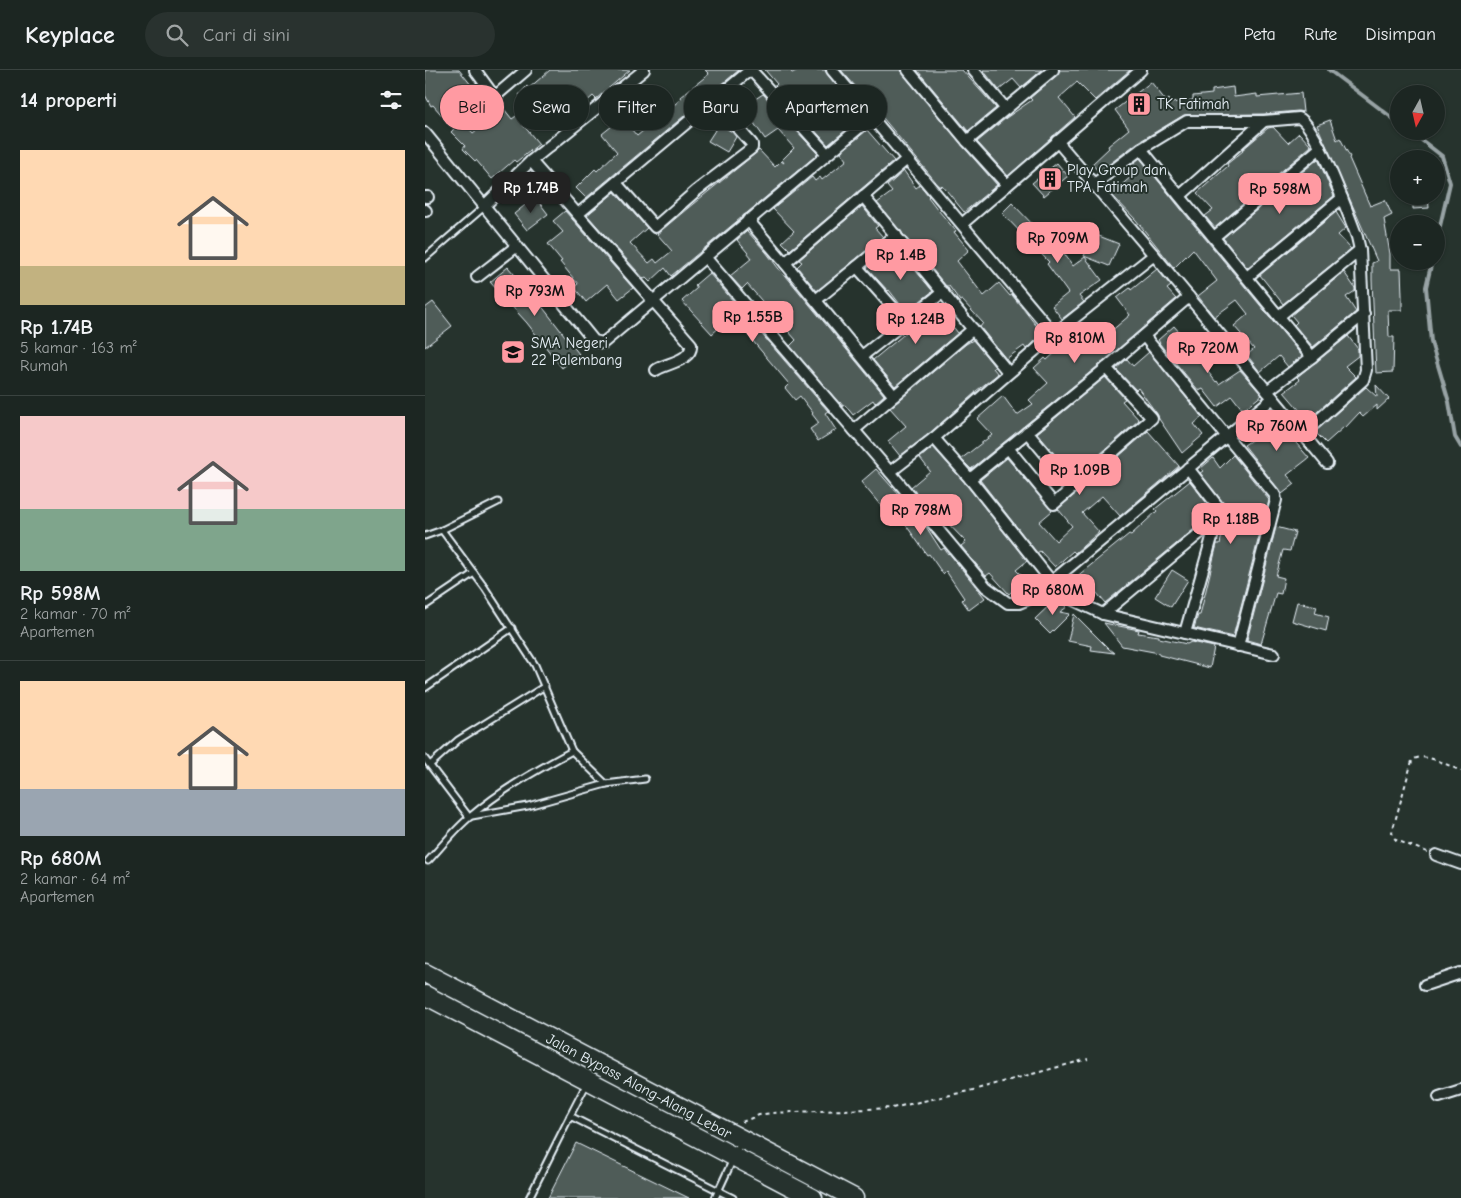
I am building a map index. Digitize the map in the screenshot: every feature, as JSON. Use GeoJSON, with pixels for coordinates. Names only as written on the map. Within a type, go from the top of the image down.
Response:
{"type":"FeatureCollection","features":[{"type":"Feature","properties":{"kind":"highway","name":"Jalan Bypass Alang-Alang Lebar"},"geometry":{"type":"LineString","coordinates":[[425,973],[854,1198]]}},
{"type":"Feature","properties":{"kind":"highway","name":"Jalan Bypass Alang-Alang Lebar"},"geometry":{"type":"LineString","coordinates":[[425,995],[813,1198]]}},
{"type":"Feature","properties":{"kind":"street"},"geometry":{"type":"LineString","coordinates":[[475,70],[487,85]]}},
{"type":"Feature","properties":{"kind":"street"},"geometry":{"type":"LineString","coordinates":[[504,89],[527,70]]}},
{"type":"Feature","properties":{"kind":"street"},"geometry":{"type":"LineString","coordinates":[[485,206],[531,161],[644,70]]}},
{"type":"Feature","properties":{"kind":"street"},"geometry":{"type":"LineString","coordinates":[[733,85],[751,70],[827,154]]}},
{"type":"Feature","properties":{"kind":"street"},"geometry":{"type":"LineString","coordinates":[[833,70],[845,85]]}},
{"type":"Feature","properties":{"kind":"street"},"geometry":{"type":"LineString","coordinates":[[908,70],[967,141],[1007,185]]}},
{"type":"Feature","properties":{"kind":"street"},"geometry":{"type":"LineString","coordinates":[[973,70],[1006,109]]}},
{"type":"Feature","properties":{"kind":"street"},"geometry":{"type":"LineString","coordinates":[[962,224],[1141,70]]}},
{"type":"Feature","properties":{"kind":"street"},"geometry":{"type":"LineString","coordinates":[[967,141],[1006,109],[1046,72]]}},
{"type":"Feature","properties":{"kind":"street"},"geometry":{"type":"LineString","coordinates":[[1093,185],[1141,149],[1187,120],[1264,121],[1299,118],[1304,120],[1320,148],[1357,237],[1360,250],[1366,370],[1363,380],[1303,434]]}},
{"type":"Feature","properties":{"kind":"street"},"geometry":{"type":"LineString","coordinates":[[1180,196],[1264,121]]}},
{"type":"Feature","properties":{"kind":"street"},"geometry":{"type":"LineString","coordinates":[[577,214],[684,126]]}},
{"type":"Feature","properties":{"kind":"street"},"geometry":{"type":"LineString","coordinates":[[616,183],[655,227],[696,191],[752,148],[752,144],[740,130]]}},
{"type":"Feature","properties":{"kind":"street"},"geometry":{"type":"LineString","coordinates":[[425,133],[594,341],[603,343],[856,130]]}},
{"type":"Feature","properties":{"kind":"street"},"geometry":{"type":"LineString","coordinates":[[883,130],[1054,334]]}},
{"type":"Feature","properties":{"kind":"street"},"geometry":{"type":"LineString","coordinates":[[1057,141],[1327,463]]}},
{"type":"Feature","properties":{"kind":"street"},"geometry":{"type":"LineString","coordinates":[[1214,237],[1320,148]]}},
{"type":"Feature","properties":{"kind":"street"},"geometry":{"type":"LineString","coordinates":[[1141,149],[1313,357]]}},
{"type":"Feature","properties":{"kind":"street"},"geometry":{"type":"LineString","coordinates":[[785,263],[907,159]]}},
{"type":"Feature","properties":{"kind":"street"},"geometry":{"type":"LineString","coordinates":[[531,161],[692,346],[690,352],[683,358],[655,370]]}},
{"type":"Feature","properties":{"kind":"street"},"geometry":{"type":"LineString","coordinates":[[863,196],[1009,372]]}},
{"type":"Feature","properties":{"kind":"street"},"geometry":{"type":"LineString","coordinates":[[1247,277],[1342,198]]}},
{"type":"Feature","properties":{"kind":"street"},"geometry":{"type":"LineString","coordinates":[[748,220],[894,396]]}},
{"type":"Feature","properties":{"kind":"street"},"geometry":{"type":"LineString","coordinates":[[816,300],[895,235]]}},
{"type":"Feature","properties":{"kind":"street"},"geometry":{"type":"LineString","coordinates":[[477,277],[517,246]]}},
{"type":"Feature","properties":{"kind":"street"},"geometry":{"type":"LineString","coordinates":[[1279,316],[1360,250]]}},
{"type":"Feature","properties":{"kind":"street"},"geometry":{"type":"LineString","coordinates":[[890,472],[934,438],[1054,334],[1154,255]]}},
{"type":"Feature","properties":{"kind":"street"},"geometry":{"type":"LineString","coordinates":[[705,257],[855,430],[986,587],[1008,603],[1019,603],[1033,597],[1052,582],[1227,436],[1270,395],[1364,314]]}},
{"type":"Feature","properties":{"kind":"street"},"geometry":{"type":"LineString","coordinates":[[857,268],[905,321]]}},
{"type":"Feature","properties":{"kind":"street"},"geometry":{"type":"LineString","coordinates":[[862,356],[943,292]]}},
{"type":"Feature","properties":{"kind":"street"},"geometry":{"type":"LineString","coordinates":[[970,479],[1106,368],[1189,297]]}},
{"type":"Feature","properties":{"kind":"street"},"geometry":{"type":"LineString","coordinates":[[855,430],[973,330]]}},
{"type":"Feature","properties":{"kind":"street"},"geometry":{"type":"LineString","coordinates":[[1144,336],[1275,495],[1276,500],[1238,646]]}},
{"type":"Feature","properties":{"kind":"street"},"geometry":{"type":"LineString","coordinates":[[1008,448],[1054,504],[1152,418],[1106,368]]}},
{"type":"Feature","properties":{"kind":"street"},"geometry":{"type":"LineString","coordinates":[[1027,432],[1073,488]]}},
{"type":"Feature","properties":{"kind":"street"},"geometry":{"type":"LineString","coordinates":[[934,438],[970,479],[1052,582],[1071,599],[1103,614],[1274,654]]}},
{"type":"Feature","properties":{"kind":"street"},"geometry":{"type":"LineString","coordinates":[[1185,633],[1220,509],[1189,468]]}},
{"type":"Feature","properties":{"kind":"street"},"geometry":{"type":"LineString","coordinates":[[1103,614],[1219,518]]}},
{"type":"Feature","properties":{"kind":"street"},"geometry":{"type":"LineString","coordinates":[[1436,855],[1461,864]]}},
{"type":"Feature","properties":{"kind":"street"},"geometry":{"type":"LineString","coordinates":[[1425,985],[1461,973]]}},
{"type":"Feature","properties":{"kind":"street"},"geometry":{"type":"LineString","coordinates":[[1439,1098],[1461,1090]]}},
{"type":"Feature","properties":{"kind":"lane"},"geometry":{"type":"LineString","coordinates":[[425,258],[485,206]]}},
{"type":"Feature","properties":{"kind":"lane"},"geometry":{"type":"LineString","coordinates":[[425,536],[442,530],[498,502]]}},
{"type":"Feature","properties":{"kind":"lane"},"geometry":{"type":"LineString","coordinates":[[442,530],[512,628],[535,665],[572,751],[606,784]]}},
{"type":"Feature","properties":{"kind":"lane"},"geometry":{"type":"LineString","coordinates":[[425,606],[474,573]]}},
{"type":"Feature","properties":{"kind":"lane"},"geometry":{"type":"LineString","coordinates":[[425,688],[512,628]]}},
{"type":"Feature","properties":{"kind":"lane"},"geometry":{"type":"LineString","coordinates":[[430,766],[458,740],[545,686]]}},
{"type":"Feature","properties":{"kind":"lane"},"geometry":{"type":"LineString","coordinates":[[428,861],[469,817],[495,797],[543,766],[572,751]]}},
{"type":"Feature","properties":{"kind":"lane"},"geometry":{"type":"LineString","coordinates":[[425,759],[469,817]]}},
{"type":"Feature","properties":{"kind":"lane"},"geometry":{"type":"LineString","coordinates":[[469,817],[528,806],[606,784],[645,779]]}},
{"type":"Feature","properties":{"kind":"lane"},"geometry":{"type":"LineString","coordinates":[[529,1198],[588,1081]]}},
{"type":"Feature","properties":{"kind":"lane"},"geometry":{"type":"LineString","coordinates":[[570,1116],[733,1198]]}},
{"type":"Feature","properties":{"kind":"lane"},"geometry":{"type":"LineString","coordinates":[[715,1198],[735,1157],[735,1136]]}},
{"type":"Feature","properties":{"kind":"path"},"geometry":{"type":"LineString","coordinates":[[1436,855],[1396,840],[1393,836],[1392,832],[1412,761],[1417,757],[1425,757],[1461,771]]}},
{"type":"Feature","properties":{"kind":"path"},"geometry":{"type":"LineString","coordinates":[[735,1136],[759,1114],[892,1108],[973,1090],[1088,1059]]}},
{"type":"Feature","properties":{"kind":"building"},"geometry":{"type":"Polygon","coordinates":[[[425,70],[459,70],[471,85],[440,85],[440,113],[433,105],[431,106],[425,95],[425,70]]]}},
{"type":"Feature","properties":{"kind":"building"},"geometry":{"type":"Polygon","coordinates":[[[550,70],[630,70],[612,85],[599,85],[599,96],[596,99],[593,96],[589,100],[589,85],[532,85],[550,70]]]}},
{"type":"Feature","properties":{"kind":"building"},"geometry":{"type":"Polygon","coordinates":[[[705,70],[739,70],[721,85],[695,85],[709,74],[705,70]]]}},
{"type":"Feature","properties":{"kind":"building"},"geometry":{"type":"Polygon","coordinates":[[[765,70],[789,70],[792,73],[798,70],[825,70],[836,85],[776,85],[765,70]]]}},
{"type":"Feature","properties":{"kind":"building"},"geometry":{"type":"Polygon","coordinates":[[[841,70],[901,70],[997,185],[964,212],[942,185],[940,187],[887,123],[887,85],[854,85],[841,70]]]}},
{"type":"Feature","properties":{"kind":"building"},"geometry":{"type":"Polygon","coordinates":[[[917,70],[962,70],[996,108],[968,131],[917,70]]]}},
{"type":"Feature","properties":{"kind":"building"},"geometry":{"type":"Polygon","coordinates":[[[983,70],[1042,70],[1021,88],[1013,79],[999,90],[983,70]]]}},
{"type":"Feature","properties":{"kind":"building"},"geometry":{"type":"Polygon","coordinates":[[[1060,70],[1130,70],[1095,100],[1077,82],[1059,98],[1075,117],[1008,176],[977,142],[1032,100],[1030,98],[1057,75],[1060,70]]]}},
{"type":"Feature","properties":{"kind":"building"},"geometry":{"type":"Polygon","coordinates":[[[1151,82],[1166,101],[1169,99],[1171,103],[1193,100],[1193,96],[1212,94],[1212,90],[1233,87],[1234,97],[1257,94],[1257,97],[1301,93],[1303,112],[1184,115],[1137,143],[1099,172],[1092,164],[1109,148],[1108,146],[1129,129],[1115,110],[1151,82]]]}},
{"type":"Feature","properties":{"kind":"building"},"geometry":{"type":"Polygon","coordinates":[[[684,94],[684,116],[674,124],[674,105],[681,99],[680,97],[684,94]]]}},
{"type":"Feature","properties":{"kind":"building"},"geometry":{"type":"Polygon","coordinates":[[[763,94],[767,98],[767,130],[778,130],[765,139],[757,128],[757,98],[763,94]]]}},
{"type":"Feature","properties":{"kind":"building"},"geometry":{"type":"Polygon","coordinates":[[[504,109],[512,119],[514,118],[514,130],[527,130],[539,144],[516,162],[514,160],[492,179],[476,160],[463,149],[465,146],[451,132],[453,130],[470,130],[473,133],[477,130],[504,130],[504,109]]]}},
{"type":"Feature","properties":{"kind":"building"},"geometry":{"type":"Polygon","coordinates":[[[1330,120],[1337,140],[1340,138],[1350,157],[1370,206],[1385,200],[1392,215],[1384,219],[1390,254],[1390,270],[1401,270],[1402,296],[1402,310],[1388,310],[1389,337],[1394,337],[1393,372],[1376,373],[1372,263],[1377,261],[1317,125],[1330,120]]]}},
{"type":"Feature","properties":{"kind":"building"},"geometry":{"type":"Polygon","coordinates":[[[1273,127],[1288,143],[1299,133],[1311,146],[1215,228],[1205,216],[1213,210],[1197,193],[1228,166],[1227,164],[1242,150],[1268,128],[1273,127]]]}},
{"type":"Feature","properties":{"kind":"building"},"geometry":{"type":"Polygon","coordinates":[[[607,130],[632,130],[637,136],[644,130],[667,130],[586,198],[576,188],[595,169],[597,171],[617,152],[602,134],[607,130]]]}},
{"type":"Feature","properties":{"kind":"building"},"geometry":{"type":"Polygon","coordinates":[[[715,130],[729,130],[736,137],[727,152],[708,141],[715,130]]]}},
{"type":"Feature","properties":{"kind":"building"},"geometry":{"type":"Polygon","coordinates":[[[778,130],[796,130],[818,154],[671,276],[665,268],[650,282],[646,278],[644,279],[587,215],[615,192],[647,228],[630,243],[649,263],[654,259],[657,263],[672,251],[657,234],[759,150],[775,167],[781,161],[784,163],[782,160],[794,148],[778,130]]]}},
{"type":"Feature","properties":{"kind":"building"},"geometry":{"type":"Polygon","coordinates":[[[815,130],[846,130],[828,145],[815,130]]]}},
{"type":"Feature","properties":{"kind":"building"},"geometry":{"type":"Polygon","coordinates":[[[867,130],[894,161],[790,250],[782,242],[794,231],[773,209],[812,177],[815,181],[820,177],[822,180],[847,160],[841,152],[867,130]]]}},
{"type":"Feature","properties":{"kind":"building"},"geometry":{"type":"Polygon","coordinates":[[[1140,158],[1302,356],[1288,367],[1279,356],[1260,372],[1247,355],[1254,349],[1234,326],[1248,314],[1237,300],[1214,317],[1198,296],[1217,281],[1193,249],[1174,268],[1136,220],[1111,194],[1132,176],[1126,169],[1140,158]]]}},
{"type":"Feature","properties":{"kind":"building"},"geometry":{"type":"Polygon","coordinates":[[[1318,159],[1334,196],[1247,268],[1223,238],[1318,159]]]}},
{"type":"Feature","properties":{"kind":"building","name":"Play Group dan TPA Fatimah"},"geometry":{"type":"Polygon","coordinates":[[[1057,163],[1068,176],[1044,196],[1032,183],[1057,163]]]}},
{"type":"Feature","properties":{"kind":"building"},"geometry":{"type":"Polygon","coordinates":[[[904,171],[916,188],[920,185],[969,250],[957,261],[984,296],[999,283],[1010,296],[1012,295],[1043,334],[1026,349],[1024,346],[1006,359],[980,327],[983,323],[962,300],[960,301],[949,286],[946,286],[877,203],[892,192],[887,186],[904,171]]]}},
{"type":"Feature","properties":{"kind":"building"},"geometry":{"type":"Polygon","coordinates":[[[535,197],[548,214],[527,230],[514,214],[535,197]]]}},
{"type":"Feature","properties":{"kind":"building"},"geometry":{"type":"Polygon","coordinates":[[[1012,203],[1061,254],[1063,252],[1073,266],[1085,257],[1102,280],[1079,296],[1084,302],[1062,319],[1052,306],[1068,293],[1047,264],[1049,262],[1002,213],[1012,203]]]}},
{"type":"Feature","properties":{"kind":"building"},"geometry":{"type":"Polygon","coordinates":[[[1413,205],[1429,205],[1429,208],[1413,209],[1413,205]]]}},
{"type":"Feature","properties":{"kind":"building"},"geometry":{"type":"Polygon","coordinates":[[[862,206],[878,226],[875,228],[883,237],[817,291],[797,267],[802,262],[799,260],[862,206]]]}},
{"type":"Feature","properties":{"kind":"building"},"geometry":{"type":"Polygon","coordinates":[[[565,211],[633,288],[619,299],[607,284],[586,302],[574,287],[578,284],[548,244],[563,232],[553,221],[565,211]]]}},
{"type":"Feature","properties":{"kind":"building"},"geometry":{"type":"Polygon","coordinates":[[[1336,212],[1346,228],[1338,235],[1351,249],[1283,304],[1260,275],[1336,212]]]}},
{"type":"Feature","properties":{"kind":"building"},"geometry":{"type":"Polygon","coordinates":[[[747,231],[884,395],[875,403],[873,400],[853,415],[845,405],[843,406],[839,403],[790,346],[796,340],[747,284],[742,289],[730,276],[752,258],[737,240],[747,231]]]}},
{"type":"Feature","properties":{"kind":"building"},"geometry":{"type":"Polygon","coordinates":[[[1094,234],[1119,244],[1109,266],[1084,256],[1094,234]]]}},
{"type":"Feature","properties":{"kind":"building"},"geometry":{"type":"Polygon","coordinates":[[[900,252],[933,291],[906,312],[889,290],[867,268],[880,257],[884,263],[900,252]]]}},
{"type":"Feature","properties":{"kind":"building"},"geometry":{"type":"Polygon","coordinates":[[[508,267],[579,354],[562,368],[527,323],[490,282],[508,267]]]}},
{"type":"Feature","properties":{"kind":"building"},"geometry":{"type":"Polygon","coordinates":[[[1157,269],[1171,286],[1167,289],[1176,299],[1102,363],[971,469],[961,459],[992,435],[977,419],[1003,396],[1017,415],[1033,404],[1029,400],[1048,383],[1034,368],[1092,324],[1103,338],[1130,315],[1117,298],[1130,288],[1131,290],[1157,269]]]}},
{"type":"Feature","properties":{"kind":"building"},"geometry":{"type":"Polygon","coordinates":[[[1344,272],[1355,288],[1355,291],[1346,297],[1356,312],[1313,347],[1294,325],[1297,322],[1291,315],[1344,272]]]}},
{"type":"Feature","properties":{"kind":"building"},"geometry":{"type":"Polygon","coordinates":[[[709,273],[828,411],[825,413],[836,430],[818,441],[810,429],[819,423],[813,413],[800,396],[795,400],[785,388],[789,384],[731,317],[712,334],[682,301],[697,288],[695,285],[709,273]]]}},
{"type":"Feature","properties":{"kind":"building"},"geometry":{"type":"Polygon","coordinates":[[[433,302],[452,326],[425,347],[425,308],[433,302]]]}},
{"type":"Feature","properties":{"kind":"building"},"geometry":{"type":"Polygon","coordinates":[[[938,304],[950,318],[948,320],[958,333],[895,386],[873,360],[938,304]]]}},
{"type":"Feature","properties":{"kind":"building"},"geometry":{"type":"Polygon","coordinates":[[[1174,326],[1216,382],[1219,384],[1240,370],[1262,395],[1243,410],[1232,396],[1217,407],[1203,389],[1199,391],[1159,343],[1158,340],[1174,326]]]}},
{"type":"Feature","properties":{"kind":"building"},"geometry":{"type":"Polygon","coordinates":[[[1348,336],[1358,349],[1358,356],[1345,366],[1356,377],[1308,420],[1284,392],[1300,380],[1297,377],[1348,336]]]}},
{"type":"Feature","properties":{"kind":"building"},"geometry":{"type":"Polygon","coordinates":[[[973,340],[995,367],[993,368],[998,374],[976,391],[930,433],[900,456],[888,441],[906,426],[890,408],[973,340]]]}},
{"type":"Feature","properties":{"kind":"building"},"geometry":{"type":"Polygon","coordinates":[[[1149,352],[1202,417],[1194,424],[1203,435],[1182,453],[1138,388],[1136,390],[1116,369],[1127,359],[1133,366],[1149,352]]]}},
{"type":"Feature","properties":{"kind":"building"},"geometry":{"type":"Polygon","coordinates":[[[1105,377],[1125,399],[1122,401],[1139,420],[1074,477],[1037,433],[1105,377]]]}},
{"type":"Feature","properties":{"kind":"building"},"geometry":{"type":"Polygon","coordinates":[[[1376,385],[1389,399],[1377,410],[1377,405],[1363,417],[1359,413],[1345,428],[1326,443],[1316,433],[1317,430],[1366,387],[1377,397],[1376,385]]]}},
{"type":"Feature","properties":{"kind":"building"},"geometry":{"type":"Polygon","coordinates":[[[1275,412],[1290,436],[1309,458],[1287,475],[1295,484],[1282,494],[1244,445],[1265,431],[1259,422],[1275,412]]]}},
{"type":"Feature","properties":{"kind":"building"},"geometry":{"type":"Polygon","coordinates":[[[1148,431],[1179,466],[1120,516],[1102,496],[1082,513],[1099,532],[1055,567],[1040,551],[1037,553],[980,480],[1007,458],[1052,511],[1039,522],[1056,541],[1072,526],[1058,509],[1148,431]]]}},
{"type":"Feature","properties":{"kind":"building"},"geometry":{"type":"Polygon","coordinates":[[[933,447],[965,483],[1027,561],[1016,570],[1025,579],[1009,594],[990,573],[986,576],[961,546],[966,542],[936,511],[933,513],[911,487],[930,471],[920,458],[933,447]]]}},
{"type":"Feature","properties":{"kind":"building"},"geometry":{"type":"Polygon","coordinates":[[[1233,455],[1269,500],[1267,509],[1253,519],[1263,521],[1233,637],[1194,628],[1198,615],[1200,615],[1217,544],[1220,544],[1227,510],[1200,473],[1203,471],[1201,468],[1213,458],[1220,468],[1233,455]]]}},
{"type":"Feature","properties":{"kind":"building"},"geometry":{"type":"Polygon","coordinates":[[[876,469],[923,522],[941,550],[944,548],[949,553],[985,598],[969,610],[962,600],[964,598],[946,571],[943,574],[903,521],[897,525],[861,482],[876,469]]]}},
{"type":"Feature","properties":{"kind":"building"},"geometry":{"type":"Polygon","coordinates":[[[1190,481],[1212,510],[1211,515],[1105,603],[1092,587],[1081,596],[1070,582],[1129,534],[1131,535],[1157,511],[1155,509],[1190,481]]]}},
{"type":"Feature","properties":{"kind":"building"},"geometry":{"type":"Polygon","coordinates":[[[1276,527],[1295,532],[1290,551],[1283,550],[1276,576],[1284,578],[1281,594],[1276,593],[1261,644],[1247,640],[1276,527]]]}},
{"type":"Feature","properties":{"kind":"building"},"geometry":{"type":"Polygon","coordinates":[[[1172,570],[1188,580],[1171,607],[1155,597],[1172,570]]]}},
{"type":"Feature","properties":{"kind":"building"},"geometry":{"type":"Polygon","coordinates":[[[1057,598],[1067,607],[1060,612],[1070,614],[1050,634],[1035,619],[1057,598]]]}},
{"type":"Feature","properties":{"kind":"building"},"geometry":{"type":"Polygon","coordinates":[[[1297,602],[1317,606],[1315,613],[1329,617],[1326,631],[1292,621],[1297,602]]]}},
{"type":"Feature","properties":{"kind":"building"},"geometry":{"type":"Polygon","coordinates":[[[1074,614],[1114,653],[1091,650],[1092,646],[1068,641],[1074,614]]]}},
{"type":"Feature","properties":{"kind":"building"},"geometry":{"type":"Polygon","coordinates":[[[1104,623],[1139,630],[1138,633],[1159,636],[1159,638],[1214,647],[1210,668],[1159,655],[1159,653],[1122,646],[1104,623]]]}},
{"type":"Feature","properties":{"kind":"building"},"geometry":{"type":"Polygon","coordinates":[[[576,1143],[689,1198],[548,1198],[576,1143]]]}},
{"type":"Feature","properties":{"kind":"waterway"},"geometry":{"type":"LineString","coordinates":[[1329,70],[1390,116]]}},
{"type":"Feature","properties":{"kind":"waterway"},"geometry":{"type":"LineString","coordinates":[[1422,140],[1442,156],[1450,183],[1443,215]]}},
{"type":"Feature","properties":{"kind":"waterway"},"geometry":{"type":"LineString","coordinates":[[1430,270],[1426,287],[1431,342],[1449,402],[1455,437],[1461,447]]}},
{"type":"Feature","properties":{"kind":"place","name":"TK Fatimah"},"geometry":{"type":"Point","coordinates":[1139,104]}},
{"type":"Feature","properties":{"kind":"place","name":"Play Group dan TPA Fatimah"},"geometry":{"type":"Point","coordinates":[1050,179]}},
{"type":"Feature","properties":{"kind":"place","name":"SMA Negeri 22 Palembang"},"geometry":{"type":"Point","coordinates":[513,352]}}]}
